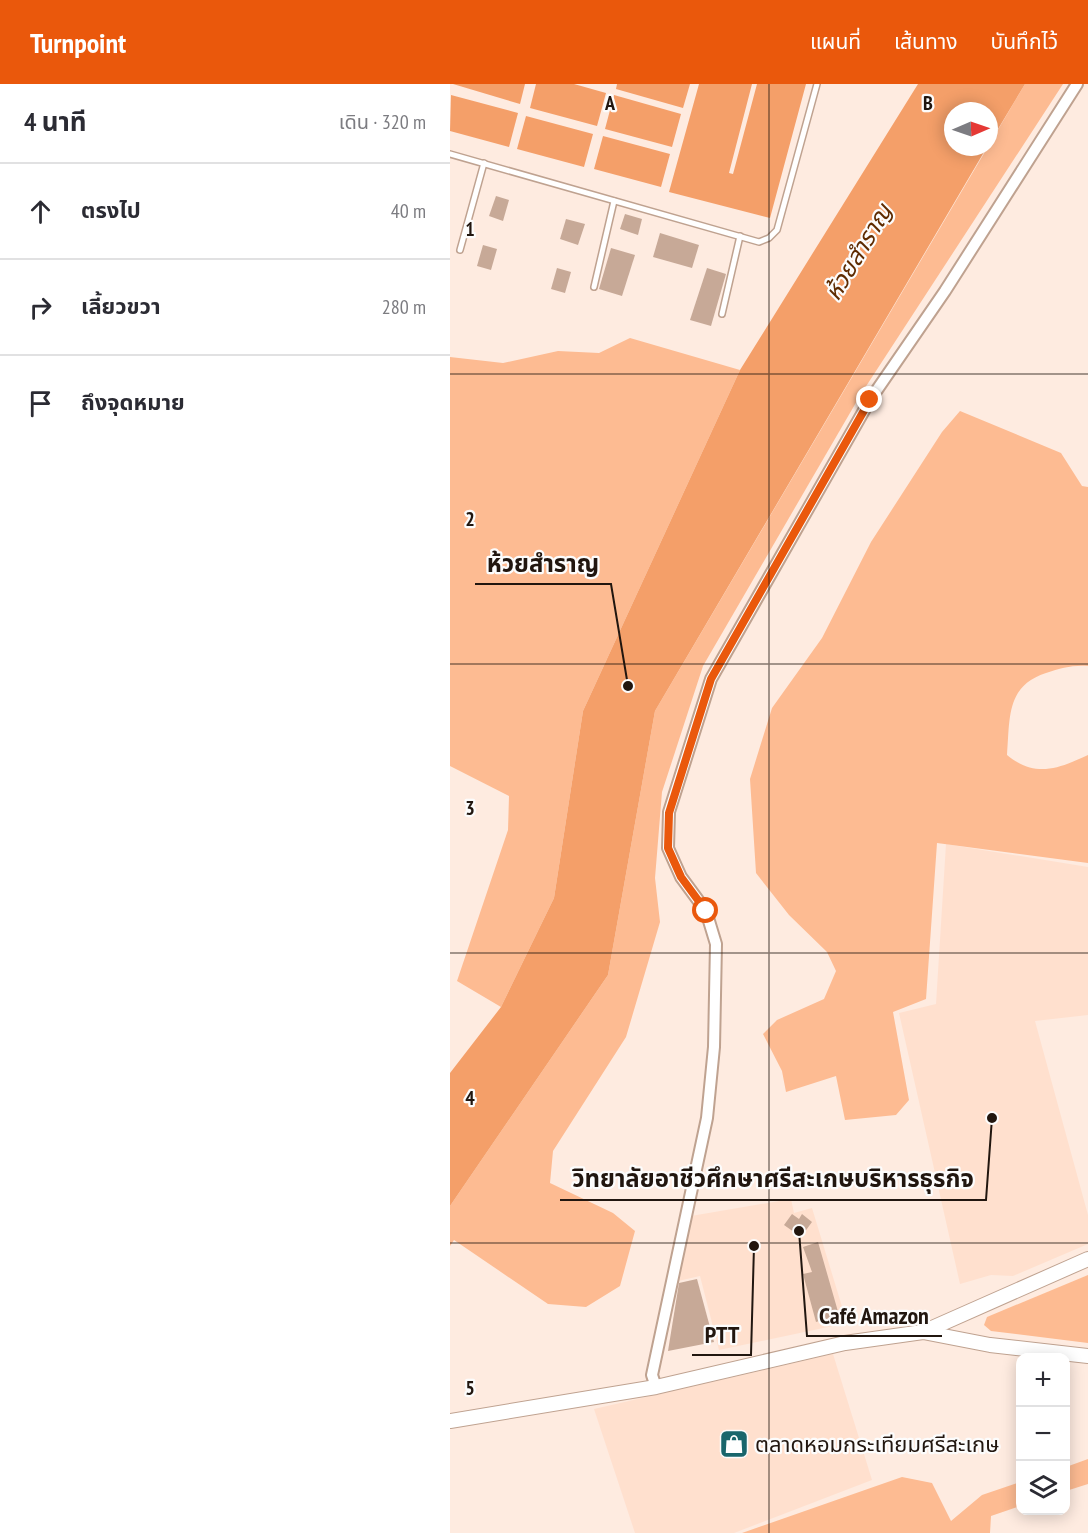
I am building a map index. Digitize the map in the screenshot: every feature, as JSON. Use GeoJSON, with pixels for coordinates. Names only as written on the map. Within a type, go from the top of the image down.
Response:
{"type":"FeatureCollection","features":[{"type":"Feature","properties":{"kind":"street"},"geometry":{"type":"LineString","coordinates":[[656,1387],[652,1375],[707,1118],[714,1047],[716,944],[706,911],[681,877],[668,848],[669,813],[711,679],[870,400],[945,291],[1077,84]]}},
{"type":"Feature","properties":{"kind":"street"},"geometry":{"type":"LineString","coordinates":[[450,1421],[656,1387],[845,1343],[923,1332],[1088,1259]]}},
{"type":"Feature","properties":{"kind":"street"},"geometry":{"type":"LineString","coordinates":[[923,1332],[990,1345],[1088,1356]]}},
{"type":"Feature","properties":{"kind":"lane"},"geometry":{"type":"LineString","coordinates":[[450,154],[759,242],[769,238],[777,230],[816,84]]}},
{"type":"Feature","properties":{"kind":"lane"},"geometry":{"type":"LineString","coordinates":[[460,250],[484,163]]}},
{"type":"Feature","properties":{"kind":"lane"},"geometry":{"type":"LineString","coordinates":[[594,287],[614,201]]}},
{"type":"Feature","properties":{"kind":"lane"},"geometry":{"type":"LineString","coordinates":[[722,314],[740,236]]}},
{"type":"Feature","properties":{"kind":"shaded area"},"geometry":{"type":"Polygon","coordinates":[[[1025,84],[1063,84],[861,394],[703,666],[662,792],[655,878],[660,922],[626,1037],[553,1151],[550,1183],[613,1213],[635,1231],[620,1286],[586,1307],[548,1304],[454,1240],[450,1246],[450,1206],[608,975],[655,711],[983,156],[998,156],[998,130],[1025,84]]]}},
{"type":"Feature","properties":{"kind":"shaded area"},"geometry":{"type":"Polygon","coordinates":[[[630,338],[740,370],[583,711],[554,898],[501,1007],[457,981],[508,830],[509,796],[450,766],[450,357],[503,363],[558,351],[599,353],[630,338]]]}},
{"type":"Feature","properties":{"kind":"shaded area"},"geometry":{"type":"Polygon","coordinates":[[[960,411],[1061,453],[1082,486],[1088,487],[1088,666],[1072,666],[1051,671],[1023,686],[1017,695],[1010,716],[1007,755],[1027,767],[1047,769],[1088,755],[1088,863],[937,843],[926,999],[893,1012],[909,1100],[896,1115],[845,1120],[836,1076],[786,1092],[782,1071],[763,1034],[777,1020],[824,999],[836,971],[827,952],[789,915],[756,873],[750,779],[772,708],[822,638],[871,542],[942,432],[960,411]]]}},
{"type":"Feature","properties":{"kind":"shaded area"},"geometry":{"type":"Polygon","coordinates":[[[946,844],[1088,867],[1088,1015],[1035,1021],[1088,1215],[1088,1244],[1013,1276],[991,1275],[960,1284],[899,1013],[936,1004],[946,844]]]}},
{"type":"Feature","properties":{"kind":"shaded area"},"geometry":{"type":"Polygon","coordinates":[[[791,1199],[794,1213],[812,1208],[847,1323],[719,1350],[700,1276],[678,1281],[691,1216],[791,1199]]]}},
{"type":"Feature","properties":{"kind":"shaded area"},"geometry":{"type":"Polygon","coordinates":[[[1088,1275],[1088,1343],[991,1331],[984,1325],[987,1317],[1088,1275]]]}},
{"type":"Feature","properties":{"kind":"shaded area","name":"ตลาดหอมกระเทียมศรีสะเกษ"},"geometry":{"type":"Polygon","coordinates":[[[833,1354],[872,1480],[734,1533],[635,1533],[594,1409],[833,1354]]]}},
{"type":"Feature","properties":{"kind":"shaded area"},"geometry":{"type":"Polygon","coordinates":[[[1088,1459],[1088,1484],[1070,1490],[1070,1466],[1088,1459]]]}},
{"type":"Feature","properties":{"kind":"shaded area"},"geometry":{"type":"Polygon","coordinates":[[[902,1477],[932,1483],[951,1521],[982,1495],[1016,1483],[1016,1507],[991,1516],[990,1533],[742,1533],[902,1477]]]}},
{"type":"Feature","properties":{"kind":"water"},"geometry":{"type":"Polygon","coordinates":[[[453,84],[525,84],[520,104],[453,84]]]}},
{"type":"Feature","properties":{"kind":"water"},"geometry":{"type":"Polygon","coordinates":[[[536,84],[574,84],[606,93],[597,126],[530,108],[536,84]]]}},
{"type":"Feature","properties":{"kind":"water"},"geometry":{"type":"Polygon","coordinates":[[[617,84],[690,84],[683,108],[616,89],[617,84]]]}},
{"type":"Feature","properties":{"kind":"water"},"geometry":{"type":"Polygon","coordinates":[[[699,84],[752,84],[729,173],[733,174],[757,84],[806,84],[770,218],[669,192],[699,84]]]}},
{"type":"Feature","properties":{"kind":"water"},"geometry":{"type":"Polygon","coordinates":[[[918,84],[1025,84],[998,129],[998,102],[944,102],[944,156],[982,156],[655,711],[608,975],[450,1206],[450,1073],[501,1007],[554,898],[583,711],[740,370],[918,84]]]}},
{"type":"Feature","properties":{"kind":"water"},"geometry":{"type":"Polygon","coordinates":[[[451,95],[518,113],[509,147],[450,131],[451,95]]]}},
{"type":"Feature","properties":{"kind":"water"},"geometry":{"type":"Polygon","coordinates":[[[614,95],[681,114],[672,147],[605,129],[614,95]]]}},
{"type":"Feature","properties":{"kind":"water"},"geometry":{"type":"Polygon","coordinates":[[[526,116],[593,134],[584,167],[517,149],[526,116]]]}},
{"type":"Feature","properties":{"kind":"water"},"geometry":{"type":"Polygon","coordinates":[[[603,136],[670,154],[661,187],[594,169],[603,136]]]}},
{"type":"Feature","properties":{"kind":"building"},"geometry":{"type":"Polygon","coordinates":[[[496,196],[509,200],[503,221],[489,216],[496,196]]]}},
{"type":"Feature","properties":{"kind":"building"},"geometry":{"type":"Polygon","coordinates":[[[625,214],[642,219],[638,235],[620,229],[625,214]]]}},
{"type":"Feature","properties":{"kind":"building"},"geometry":{"type":"Polygon","coordinates":[[[566,219],[585,224],[578,245],[560,239],[566,219]]]}},
{"type":"Feature","properties":{"kind":"building"},"geometry":{"type":"Polygon","coordinates":[[[660,233],[699,245],[692,268],[653,257],[660,233]]]}},
{"type":"Feature","properties":{"kind":"building"},"geometry":{"type":"Polygon","coordinates":[[[483,245],[497,249],[491,270],[477,266],[483,245]]]}},
{"type":"Feature","properties":{"kind":"building"},"geometry":{"type":"Polygon","coordinates":[[[611,248],[635,255],[622,296],[599,289],[611,248]]]}},
{"type":"Feature","properties":{"kind":"building"},"geometry":{"type":"Polygon","coordinates":[[[557,268],[571,272],[565,293],[551,289],[557,268]]]}},
{"type":"Feature","properties":{"kind":"building"},"geometry":{"type":"Polygon","coordinates":[[[707,268],[726,274],[711,326],[690,320],[707,268]]]}},
{"type":"Feature","properties":{"kind":"building"},"geometry":{"type":"Polygon","coordinates":[[[792,1214],[799,1219],[802,1214],[812,1222],[801,1237],[784,1225],[792,1214]]]}},
{"type":"Feature","properties":{"kind":"building"},"geometry":{"type":"Polygon","coordinates":[[[818,1242],[839,1315],[816,1322],[803,1274],[812,1272],[803,1247],[818,1242]]]}},
{"type":"Feature","properties":{"kind":"building"},"geometry":{"type":"Polygon","coordinates":[[[697,1279],[714,1342],[668,1351],[679,1283],[697,1279]]]}},
{"type":"Feature","properties":{"kind":"place","name":"ห้วยสำราญ"},"geometry":{"type":"Point","coordinates":[628,686]}},
{"type":"Feature","properties":{"kind":"place","name":"วิทยาลัยอาชีวศึกษาศรีสะเกษบริหารธุรกิจ"},"geometry":{"type":"Point","coordinates":[992,1118]}},
{"type":"Feature","properties":{"kind":"place","name":"Café Amazon"},"geometry":{"type":"Point","coordinates":[799,1231]}},
{"type":"Feature","properties":{"kind":"place","name":"PTT"},"geometry":{"type":"Point","coordinates":[754,1246]}},
{"type":"Feature","properties":{"kind":"place","name":"ตลาดหอมกระเทียมศรีสะเกษ"},"geometry":{"type":"Point","coordinates":[734,1444]}},
{"type":"Feature","properties":{"kind":"route"},"geometry":{"type":"LineString","coordinates":[[706,911],[681,877],[668,848],[669,813],[711,679],[870,400]]}}]}
